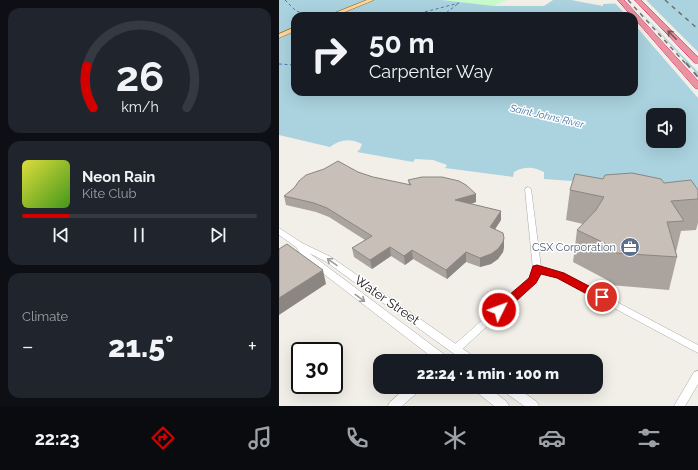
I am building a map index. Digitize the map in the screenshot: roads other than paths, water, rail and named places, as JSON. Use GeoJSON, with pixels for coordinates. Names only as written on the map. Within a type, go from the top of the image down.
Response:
{"type":"FeatureCollection","features":[{"type":"Feature","properties":{"kind":"highway"},"geometry":{"type":"LineString","coordinates":[[618,0],[629,9]]}},
{"type":"Feature","properties":{"kind":"highway"},"geometry":{"type":"LineString","coordinates":[[621,0],[632,12]]}},
{"type":"Feature","properties":{"kind":"highway"},"geometry":{"type":"LineString","coordinates":[[638,0],[698,61]]}},
{"type":"Feature","properties":{"kind":"highway"},"geometry":{"type":"LineString","coordinates":[[641,0],[647,9]]}},
{"type":"Feature","properties":{"kind":"highway"},"geometry":{"type":"LineString","coordinates":[[638,19],[698,86]]}},
{"type":"Feature","properties":{"kind":"main road"},"geometry":{"type":"LineString","coordinates":[[340,12],[372,0]]}},
{"type":"Feature","properties":{"kind":"main road"},"geometry":{"type":"LineString","coordinates":[[279,36],[291,32]]}},
{"type":"Feature","properties":{"kind":"street"},"geometry":{"type":"LineString","coordinates":[[451,354],[536,276],[537,269],[528,189]]}},
{"type":"Feature","properties":{"kind":"street","name":"Water Street"},"geometry":{"type":"LineString","coordinates":[[279,231],[299,245],[328,259],[463,354]]}},
{"type":"Feature","properties":{"kind":"street","name":"Water Street"},"geometry":{"type":"LineString","coordinates":[[299,245],[311,260],[435,354]]}},
{"type":"Feature","properties":{"kind":"street"},"geometry":{"type":"LineString","coordinates":[[537,269],[561,276],[698,348]]}},
{"type":"Feature","properties":{"kind":"street"},"geometry":{"type":"LineString","coordinates":[[340,283],[351,275]]}},
{"type":"Feature","properties":{"kind":"street"},"geometry":{"type":"LineString","coordinates":[[679,406],[698,375]]}},
{"type":"Feature","properties":{"kind":"street"},"geometry":{"type":"LineString","coordinates":[[394,406],[407,394]]}},
{"type":"Feature","properties":{"kind":"street"},"geometry":{"type":"LineString","coordinates":[[488,394],[503,406]]}},
{"type":"Feature","properties":{"kind":"street"},"geometry":{"type":"LineString","coordinates":[[517,394],[533,406]]}},
{"type":"Feature","properties":{"kind":"water","name":"Saint Johns River"},"geometry":{"type":"Polygon","coordinates":[[[279,0],[442,0],[494,6],[544,6],[553,0],[571,0],[603,6],[603,4],[647,2],[647,0],[698,0],[698,190],[544,179],[544,172],[529,168],[514,172],[513,177],[445,168],[447,165],[433,160],[415,159],[413,162],[357,152],[362,144],[350,140],[334,144],[330,147],[279,135],[279,0]]]}},
{"type":"Feature","properties":{"kind":"railway"},"geometry":{"type":"LineString","coordinates":[[628,0],[686,64]]}},
{"type":"Feature","properties":{"kind":"railway"},"geometry":{"type":"LineString","coordinates":[[665,0],[698,29]]}},
{"type":"Feature","properties":{"kind":"railway"},"geometry":{"type":"LineString","coordinates":[[686,63],[698,77]]}},
{"type":"Feature","properties":{"kind":"place","name":"CSX Corporation"},"geometry":{"type":"Point","coordinates":[630,247]}}]}
